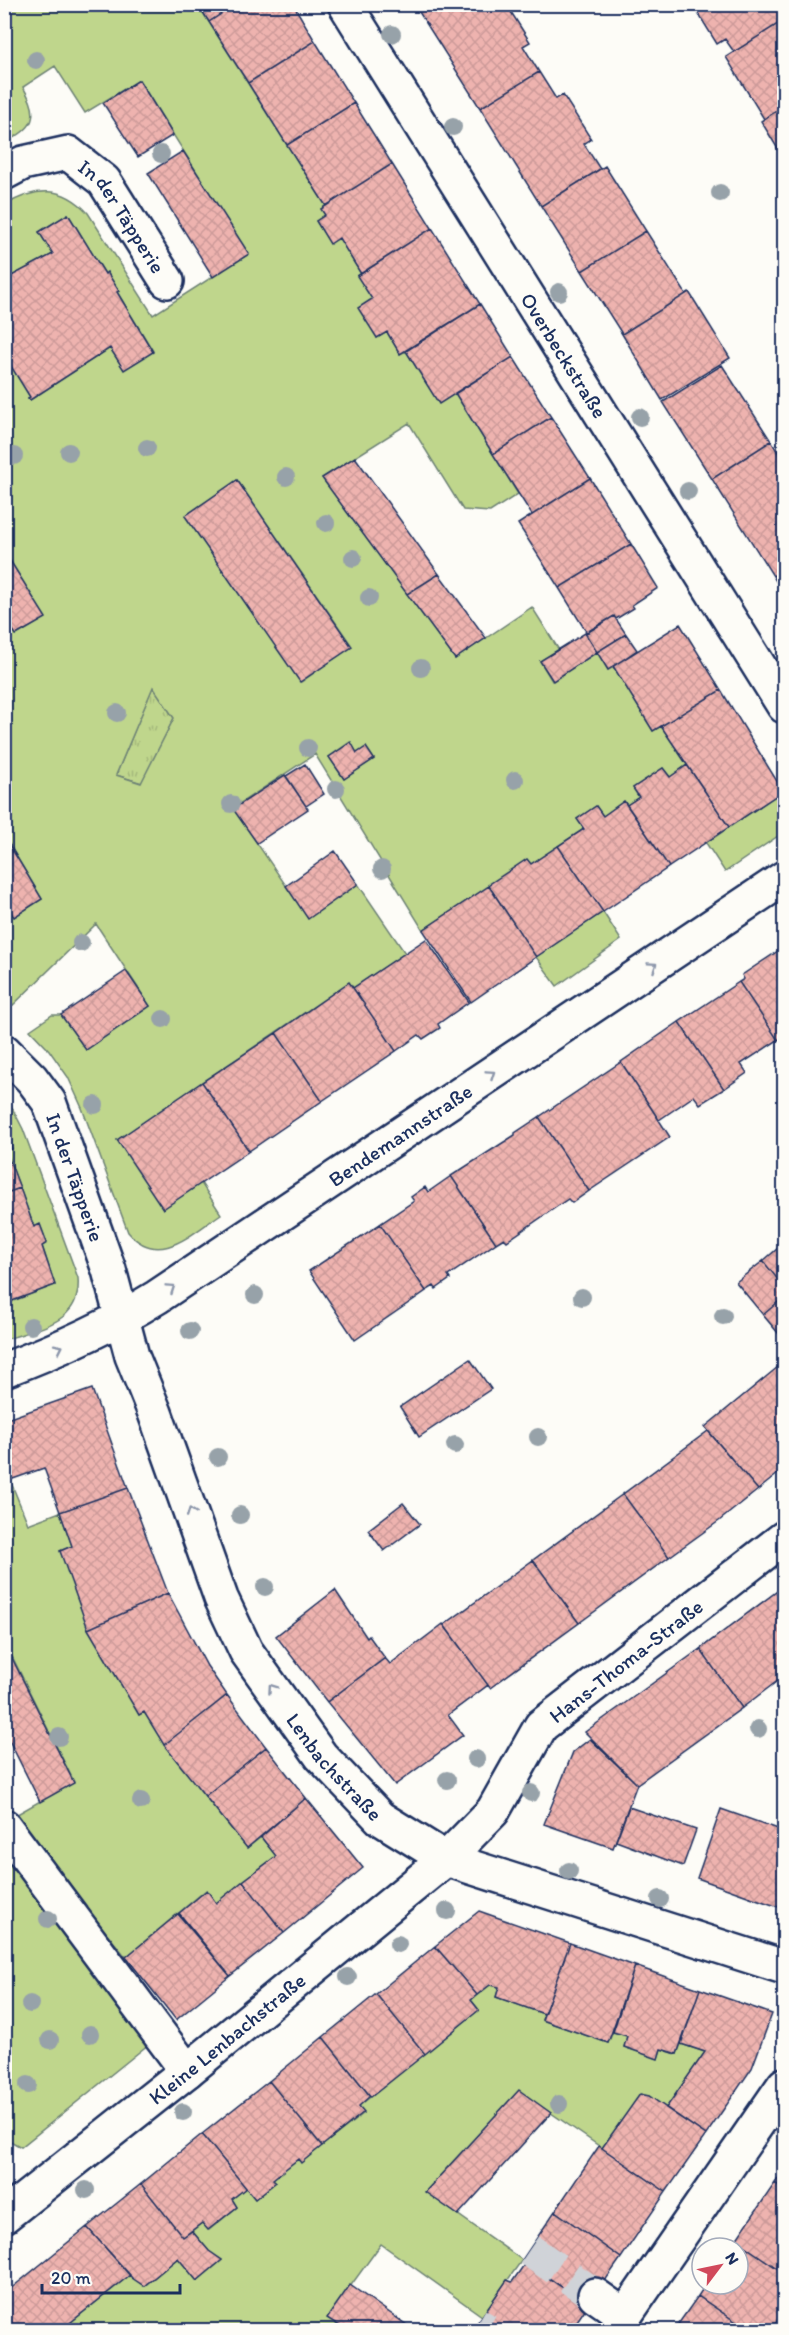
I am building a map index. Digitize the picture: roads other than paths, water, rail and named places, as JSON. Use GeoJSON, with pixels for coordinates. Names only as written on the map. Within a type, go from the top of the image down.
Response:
{"type":"FeatureCollection","features":[{"type":"Feature","properties":{"kind":"street","name":"Overbeckstraße"},"geometry":{"type":"LineString","coordinates":[[345,4],[784,706]]}},
{"type":"Feature","properties":{"kind":"street","name":"In der Täpperie"},"geometry":{"type":"LineString","coordinates":[[4,173],[23,163],[68,153],[104,181],[167,281]]}},
{"type":"Feature","properties":{"kind":"street","name":"Bendemannstraße"},"geometry":{"type":"LineString","coordinates":[[4,1370],[49,1353],[121,1318],[157,1297],[784,878]]}},
{"type":"Feature","properties":{"kind":"street","name":"In der Täpperie"},"geometry":{"type":"LineString","coordinates":[[4,1051],[32,1079],[49,1102],[106,1260],[121,1318]]}},
{"type":"Feature","properties":{"kind":"street","name":"Lenbachstraße"},"geometry":{"type":"LineString","coordinates":[[121,1318],[132,1356],[155,1413],[221,1598],[246,1651],[328,1764],[380,1818],[446,1859],[784,1967]]}},
{"type":"Feature","properties":{"kind":"street","name":"Hans-Thoma-Straße"},"geometry":{"type":"LineString","coordinates":[[446,1859],[493,1811],[542,1726],[784,1538]]}},
{"type":"Feature","properties":{"kind":"street"},"geometry":{"type":"LineString","coordinates":[[4,1826],[187,2071]]}},
{"type":"Feature","properties":{"kind":"street","name":"Kleine Lenbachstraße"},"geometry":{"type":"LineString","coordinates":[[11,2200],[187,2071],[446,1859]]}},
{"type":"Feature","properties":{"kind":"street"},"geometry":{"type":"LineString","coordinates":[[595,2295],[620,2323],[784,2085]]}},
{"type":"Feature","properties":{"kind":"tunnel"},"geometry":{"type":"LineString","coordinates":[[529,2250],[595,2295]]}},
{"type":"Feature","properties":{"kind":"tunnel"},"geometry":{"type":"LineString","coordinates":[[477,2324],[487,2330]]}}]}
